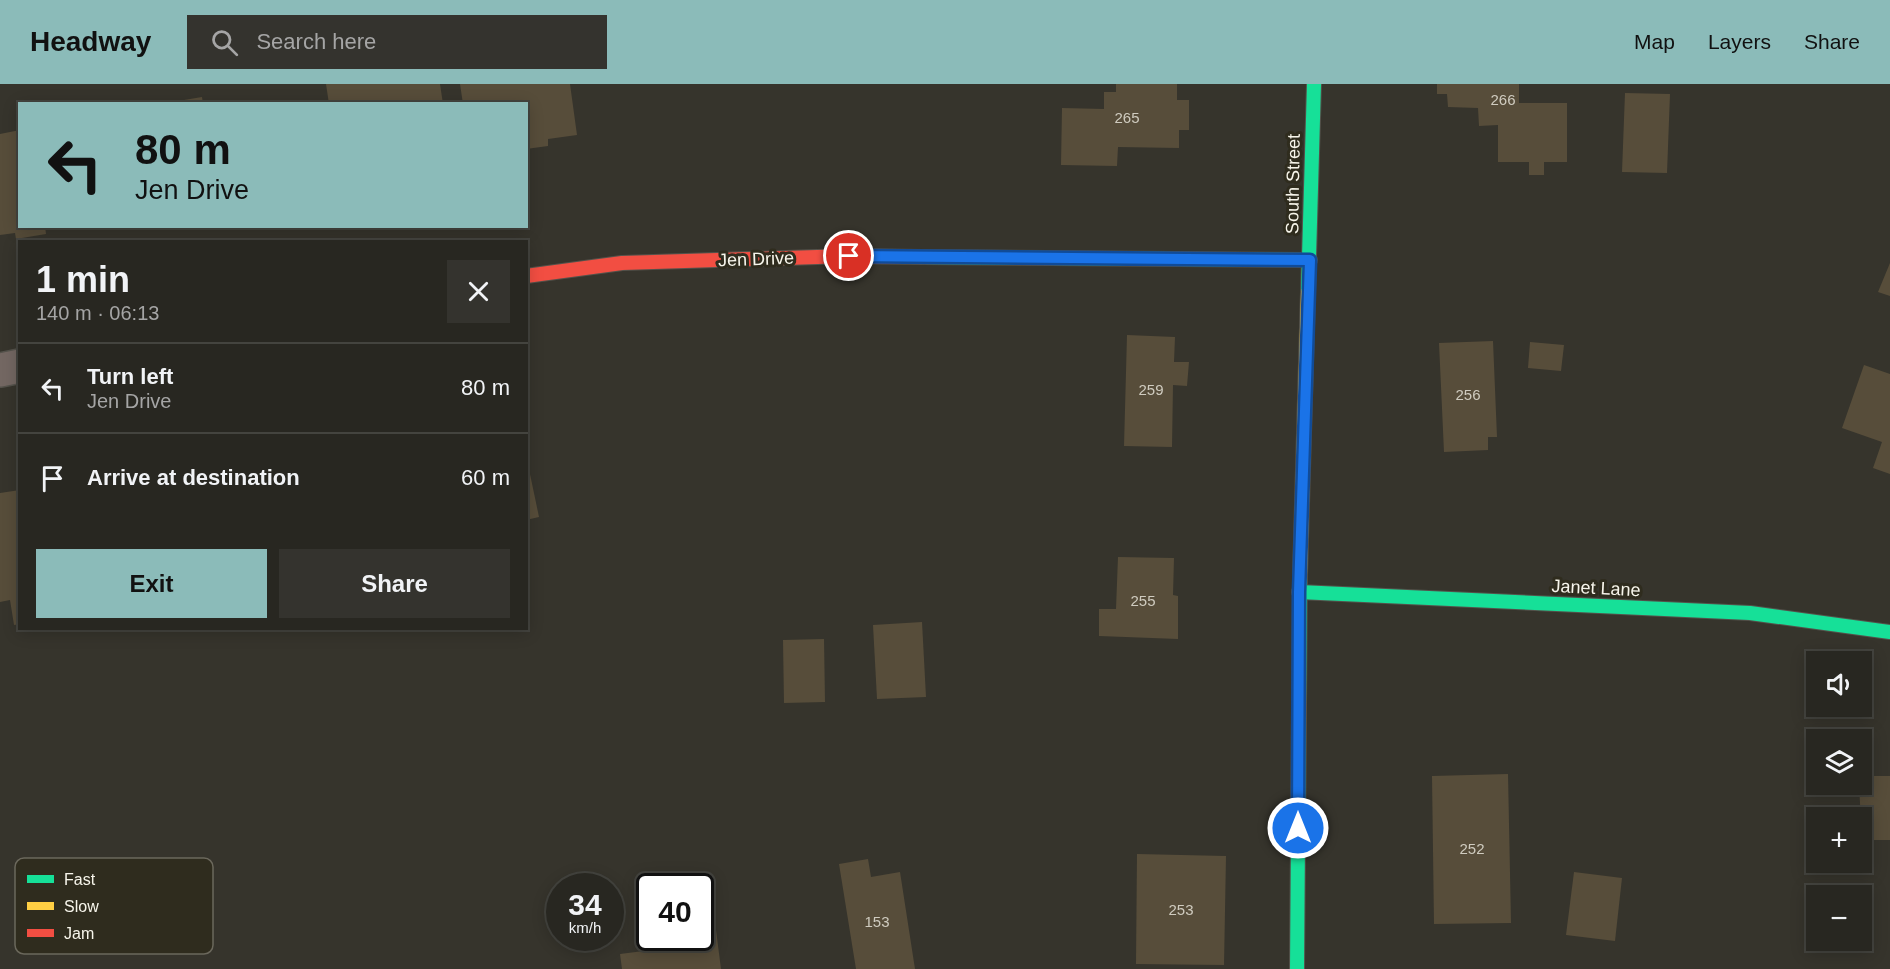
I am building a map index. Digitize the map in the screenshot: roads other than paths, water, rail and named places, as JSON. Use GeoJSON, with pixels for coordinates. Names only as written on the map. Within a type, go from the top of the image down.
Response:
{"type":"FeatureCollection","features":[{"type":"Feature","properties":{"kind":"street","name":"South Street"},"geometry":{"type":"LineString","coordinates":[[1297,969],[1299,592],[1314,84]]}},
{"type":"Feature","properties":{"kind":"street","name":"Jen Drive"},"geometry":{"type":"LineString","coordinates":[[528,276],[621,263],[849,256],[1310,260]]}},
{"type":"Feature","properties":{"kind":"street"},"geometry":{"type":"LineString","coordinates":[[0,370],[18,366]]}},
{"type":"Feature","properties":{"kind":"street","name":"Janet Lane"},"geometry":{"type":"LineString","coordinates":[[1299,592],[1750,613],[1890,632]]}}]}
